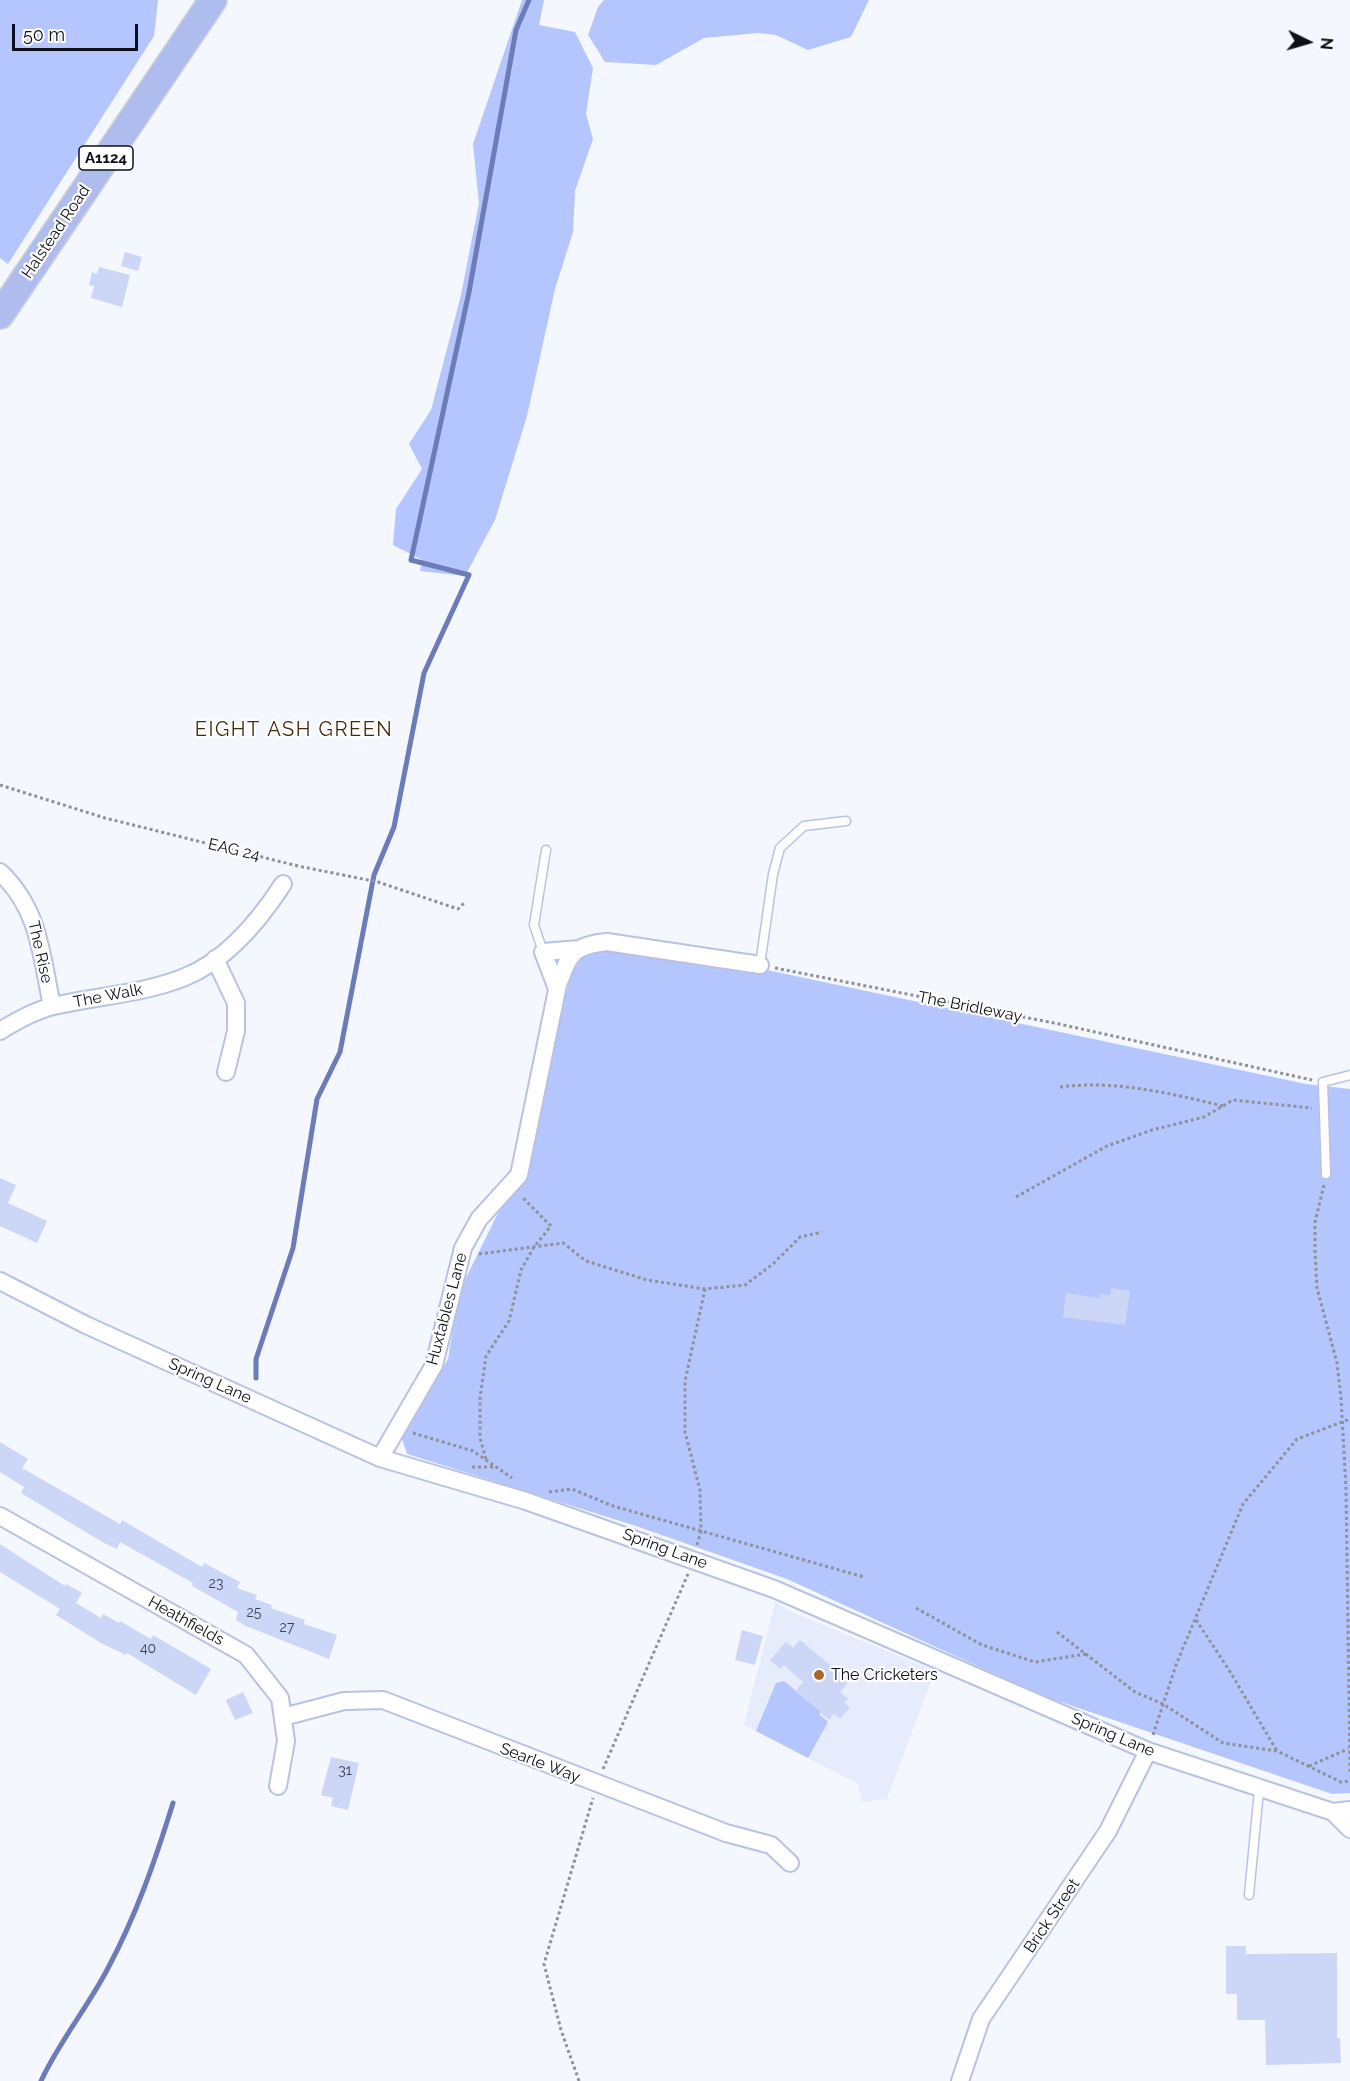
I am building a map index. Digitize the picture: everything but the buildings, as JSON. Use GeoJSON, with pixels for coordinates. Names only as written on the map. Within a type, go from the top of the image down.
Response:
{"type":"FeatureCollection","features":[{"type":"Feature","properties":{"kind":"main road","name":"Halstead Road"},"geometry":{"type":"LineString","coordinates":[[0,315],[213,0]]}},
{"type":"Feature","properties":{"kind":"street","name":"The Rise"},"geometry":{"type":"LineString","coordinates":[[0,872],[15,886],[33,917],[52,1006]]}},
{"type":"Feature","properties":{"kind":"street","name":"The Walk"},"geometry":{"type":"LineString","coordinates":[[0,1031],[52,1006],[138,991],[186,977],[226,952],[263,915],[283,884]]}},
{"type":"Feature","properties":{"kind":"street"},"geometry":{"type":"LineString","coordinates":[[557,989],[543,952],[607,942],[760,965]]}},
{"type":"Feature","properties":{"kind":"street","name":"Huxtables Lane"},"geometry":{"type":"LineString","coordinates":[[380,1458],[434,1365],[464,1248],[479,1219],[519,1175],[557,989],[568,957],[583,947]]}},
{"type":"Feature","properties":{"kind":"street"},"geometry":{"type":"LineString","coordinates":[[215,959],[236,1003],[236,1031],[226,1072]]}},
{"type":"Feature","properties":{"kind":"street","name":"Spring Lane"},"geometry":{"type":"LineString","coordinates":[[0,1281],[86,1325],[380,1458],[526,1501],[784,1593],[1148,1751],[1259,1790],[1333,1812],[1350,1810]]}},
{"type":"Feature","properties":{"kind":"street","name":"Heathfields"},"geometry":{"type":"LineString","coordinates":[[0,1516],[246,1654],[280,1698],[286,1742],[278,1786]]}},
{"type":"Feature","properties":{"kind":"street","name":"Searle Way"},"geometry":{"type":"LineString","coordinates":[[283,1717],[344,1701],[383,1700],[597,1785],[726,1833],[771,1845],[790,1863]]}},
{"type":"Feature","properties":{"kind":"street","name":"Brick Street"},"geometry":{"type":"LineString","coordinates":[[960,2081],[981,2019],[1108,1831],[1148,1751]]}},
{"type":"Feature","properties":{"kind":"street","name":"Spring Lane"},"geometry":{"type":"LineString","coordinates":[[1333,1812],[1350,1829]]}},
{"type":"Feature","properties":{"kind":"lane"},"geometry":{"type":"LineString","coordinates":[[760,965],[773,874],[780,848],[804,825],[846,821]]}},
{"type":"Feature","properties":{"kind":"lane"},"geometry":{"type":"LineString","coordinates":[[543,952],[535,927],[546,850]]}},
{"type":"Feature","properties":{"kind":"lane"},"geometry":{"type":"LineString","coordinates":[[1326,1174],[1323,1082],[1350,1075]]}},
{"type":"Feature","properties":{"kind":"lane"},"geometry":{"type":"LineString","coordinates":[[1249,1895],[1259,1790]]}},
{"type":"Feature","properties":{"kind":"path","name":"EAG 24"},"geometry":{"type":"LineString","coordinates":[[0,785],[105,818],[378,882],[458,909],[465,902]]}},
{"type":"Feature","properties":{"kind":"path","name":"The Bridleway"},"geometry":{"type":"LineString","coordinates":[[760,965],[1059,1024],[1323,1082]]}},
{"type":"Feature","properties":{"kind":"path"},"geometry":{"type":"LineString","coordinates":[[1060,1087],[1084,1084],[1130,1086],[1223,1106]]}},
{"type":"Feature","properties":{"kind":"path"},"geometry":{"type":"LineString","coordinates":[[1016,1197],[1107,1146],[1152,1130],[1204,1117],[1233,1100],[1308,1108],[1324,1106]]}},
{"type":"Feature","properties":{"kind":"path"},"geometry":{"type":"LineString","coordinates":[[1326,1174],[1316,1222],[1317,1288],[1337,1363],[1343,1422],[1349,1629],[1348,1749],[1350,1772]]}},
{"type":"Feature","properties":{"kind":"path"},"geometry":{"type":"LineString","coordinates":[[487,1461],[480,1438],[480,1398],[486,1356],[508,1321],[521,1270],[534,1247],[551,1226],[510,1185]]}},
{"type":"Feature","properties":{"kind":"path"},"geometry":{"type":"LineString","coordinates":[[464,1248],[470,1253],[482,1254],[563,1243],[586,1262],[647,1280],[705,1289],[745,1285],[773,1264],[800,1237],[822,1232]]}},
{"type":"Feature","properties":{"kind":"path"},"geometry":{"type":"LineString","coordinates":[[579,2081],[561,2030],[544,1964],[597,1785],[694,1560],[700,1531],[700,1490],[685,1432],[685,1381],[705,1289]]}},
{"type":"Feature","properties":{"kind":"path"},"geometry":{"type":"LineString","coordinates":[[1148,1751],[1176,1665],[1243,1503],[1297,1439],[1350,1419]]}},
{"type":"Feature","properties":{"kind":"path"},"geometry":{"type":"LineString","coordinates":[[396,1430],[434,1437],[473,1451],[516,1482]]}},
{"type":"Feature","properties":{"kind":"path"},"geometry":{"type":"LineString","coordinates":[[542,1492],[572,1489],[613,1506],[864,1577]]}},
{"type":"Feature","properties":{"kind":"path"},"geometry":{"type":"LineString","coordinates":[[916,1608],[982,1645],[1035,1662],[1086,1654]]}},
{"type":"Feature","properties":{"kind":"path"},"geometry":{"type":"LineString","coordinates":[[1196,1620],[1229,1670],[1276,1751]]}},
{"type":"Feature","properties":{"kind":"path"},"geometry":{"type":"LineString","coordinates":[[1057,1632],[1135,1692],[1163,1704],[1223,1743],[1276,1751],[1341,1782],[1350,1781]]}},
{"type":"Feature","properties":{"kind":"path"},"geometry":{"type":"LineString","coordinates":[[1309,1767],[1348,1749]]}},
{"type":"Feature","properties":{"kind":"shaded area"},"geometry":{"type":"Polygon","coordinates":[[[0,0],[158,0],[154,36],[8,264],[0,258],[0,0]]]}},
{"type":"Feature","properties":{"kind":"shaded area"},"geometry":{"type":"Polygon","coordinates":[[[522,0],[544,0],[539,25],[575,32],[593,68],[586,114],[593,139],[575,191],[573,232],[555,289],[527,416],[495,520],[465,576],[420,571],[422,560],[393,545],[396,509],[422,469],[409,444],[431,410],[461,295],[479,203],[473,144],[522,0]]]}},
{"type":"Feature","properties":{"kind":"shaded area"},"geometry":{"type":"Polygon","coordinates":[[[604,0],[869,0],[851,37],[808,50],[776,35],[758,33],[704,38],[656,65],[605,62],[588,35],[598,7],[604,0]]]}},
{"type":"Feature","properties":{"kind":"shaded area"},"geometry":{"type":"Polygon","coordinates":[[[607,947],[748,966],[1306,1084],[1350,1089],[1350,1793],[1332,1794],[1043,1696],[787,1579],[636,1526],[407,1454],[402,1439],[448,1359],[459,1292],[498,1213],[527,1178],[560,1016],[572,972],[589,949],[607,947]]]}},
{"type":"Feature","properties":{"kind":"shaded area"},"geometry":{"type":"Polygon","coordinates":[[[775,1602],[792,1612],[935,1671],[887,1799],[862,1802],[858,1784],[744,1725],[775,1602]]]}},
{"type":"Feature","properties":{"kind":"shaded area"},"geometry":{"type":"Polygon","coordinates":[[[784,1681],[821,1712],[819,1714],[828,1722],[808,1758],[756,1731],[776,1683],[784,1681]]]}},
{"type":"Feature","properties":{"kind":"waterway"},"geometry":{"type":"LineString","coordinates":[[256,1378],[256,1359],[293,1248],[317,1099],[340,1052],[374,875],[394,827],[424,673],[469,575],[411,560],[469,292],[516,30],[529,0]]}},
{"type":"Feature","properties":{"kind":"waterway"},"geometry":{"type":"LineString","coordinates":[[41,2081],[99,1984],[127,1929],[144,1888],[173,1803]]}},
{"type":"Feature","properties":{"kind":"place","name":"The Cricketers"},"geometry":{"type":"Point","coordinates":[819,1675]}},
{"type":"Feature","properties":{"kind":"district","name":"EIGHT ASH GREEN"},"geometry":{"type":"Point","coordinates":[294,730]}}]}
